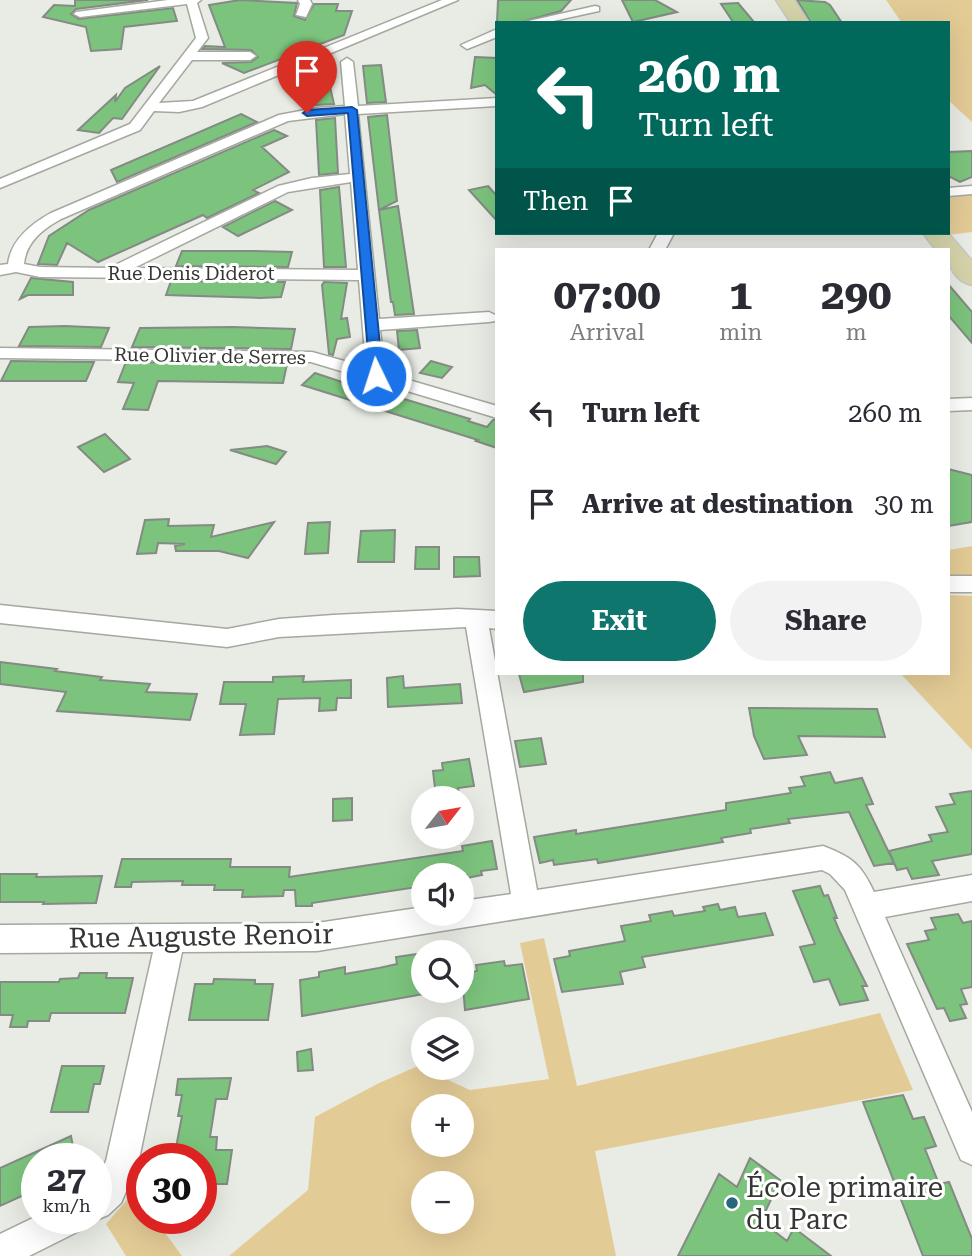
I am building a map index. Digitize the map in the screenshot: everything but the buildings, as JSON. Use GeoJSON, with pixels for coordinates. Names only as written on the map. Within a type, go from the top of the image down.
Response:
{"type":"FeatureCollection","features":[{"type":"Feature","properties":{"kind":"main road"},"geometry":{"type":"LineString","coordinates":[[776,0],[789,21]]}},
{"type":"Feature","properties":{"kind":"main road"},"geometry":{"type":"LineString","coordinates":[[785,0],[799,21]]}},
{"type":"Feature","properties":{"kind":"main road"},"geometry":{"type":"LineString","coordinates":[[950,251],[972,277]]}},
{"type":"Feature","properties":{"kind":"main road"},"geometry":{"type":"LineString","coordinates":[[950,268],[972,293]]}},
{"type":"Feature","properties":{"kind":"street"},"geometry":{"type":"LineString","coordinates":[[0,184],[126,132],[139,124],[149,107],[191,56],[202,35],[192,0],[80,14]]}},
{"type":"Feature","properties":{"kind":"street"},"geometry":{"type":"LineString","coordinates":[[302,15],[306,4],[304,0]]}},
{"type":"Feature","properties":{"kind":"street"},"geometry":{"type":"LineString","coordinates":[[149,107],[188,107],[452,0]]}},
{"type":"Feature","properties":{"kind":"street"},"geometry":{"type":"LineString","coordinates":[[537,21],[596,10]]}},
{"type":"Feature","properties":{"kind":"street"},"geometry":{"type":"LineString","coordinates":[[467,45],[495,34]]}},
{"type":"Feature","properties":{"kind":"street"},"geometry":{"type":"LineString","coordinates":[[191,56],[250,55]]}},
{"type":"Feature","properties":{"kind":"street"},"geometry":{"type":"LineString","coordinates":[[347,62],[376,376]]}},
{"type":"Feature","properties":{"kind":"street"},"geometry":{"type":"LineString","coordinates":[[8,269],[29,236],[38,227],[64,212],[276,120],[307,113],[495,102]]}},
{"type":"Feature","properties":{"kind":"street"},"geometry":{"type":"LineString","coordinates":[[112,273],[283,189],[312,182],[358,177]]}},
{"type":"Feature","properties":{"kind":"street"},"geometry":{"type":"LineString","coordinates":[[950,192],[972,190]]}},
{"type":"Feature","properties":{"kind":"street","name":"Rue Denis Diderot"},"geometry":{"type":"LineString","coordinates":[[8,269],[33,272],[367,275]]}},
{"type":"Feature","properties":{"kind":"street"},"geometry":{"type":"LineString","coordinates":[[372,325],[489,317]]}},
{"type":"Feature","properties":{"kind":"street","name":"Rue Olivier de Serres"},"geometry":{"type":"LineString","coordinates":[[0,353],[294,356],[321,359],[495,411]]}},
{"type":"Feature","properties":{"kind":"street"},"geometry":{"type":"LineString","coordinates":[[950,397],[972,396]]}},
{"type":"Feature","properties":{"kind":"street"},"geometry":{"type":"LineString","coordinates":[[950,405],[972,404]]}},
{"type":"Feature","properties":{"kind":"street"},"geometry":{"type":"LineString","coordinates":[[950,584],[972,584]]}},
{"type":"Feature","properties":{"kind":"street"},"geometry":{"type":"LineString","coordinates":[[0,614],[227,638],[279,628],[306,628],[323,634],[351,637],[419,622],[487,620],[526,903]]}},
{"type":"Feature","properties":{"kind":"street","name":"Rue Auguste Renoir"},"geometry":{"type":"LineString","coordinates":[[0,939],[317,937],[814,858],[832,861],[849,873],[866,907],[972,1149]]}},
{"type":"Feature","properties":{"kind":"street"},"geometry":{"type":"LineString","coordinates":[[866,907],[972,888]]}},
{"type":"Feature","properties":{"kind":"street"},"geometry":{"type":"LineString","coordinates":[[112,1185],[122,1164],[170,937]]}},
{"type":"Feature","properties":{"kind":"street"},"geometry":{"type":"LineString","coordinates":[[0,1252],[37,1234]]}},
{"type":"Feature","properties":{"kind":"shaded area"},"geometry":{"type":"Polygon","coordinates":[[[886,0],[972,0],[972,122],[950,102],[950,21],[901,21],[886,0]]]}},
{"type":"Feature","properties":{"kind":"shaded area"},"geometry":{"type":"Polygon","coordinates":[[[972,193],[972,232],[950,235],[950,194],[972,193]]]}},
{"type":"Feature","properties":{"kind":"shaded area"},"geometry":{"type":"Polygon","coordinates":[[[972,546],[972,577],[950,576],[950,550],[972,546]]]}},
{"type":"Feature","properties":{"kind":"shaded area"},"geometry":{"type":"Polygon","coordinates":[[[950,595],[972,596],[972,750],[902,675],[950,675],[950,595]]]}},
{"type":"Feature","properties":{"kind":"shaded area"},"geometry":{"type":"Polygon","coordinates":[[[544,938],[577,1086],[880,1013],[913,1090],[595,1151],[616,1256],[229,1256],[308,1190],[315,1117],[411,1069],[411,1080],[448,1080],[470,1090],[549,1079],[520,943],[544,938]]]}},
{"type":"Feature","properties":{"kind":"shaded area"},"geometry":{"type":"Polygon","coordinates":[[[126,1201],[126,1234],[166,1234],[182,1256],[126,1256],[112,1234],[112,1217],[126,1201]]]}},
{"type":"Feature","properties":{"kind":"place","name":"École primaire du Parc"},"geometry":{"type":"Point","coordinates":[732,1203]}},
{"type":"Feature","properties":{"kind":"route"},"geometry":{"type":"LineString","coordinates":[[307,113],[352,110],[376,376]]}}]}
